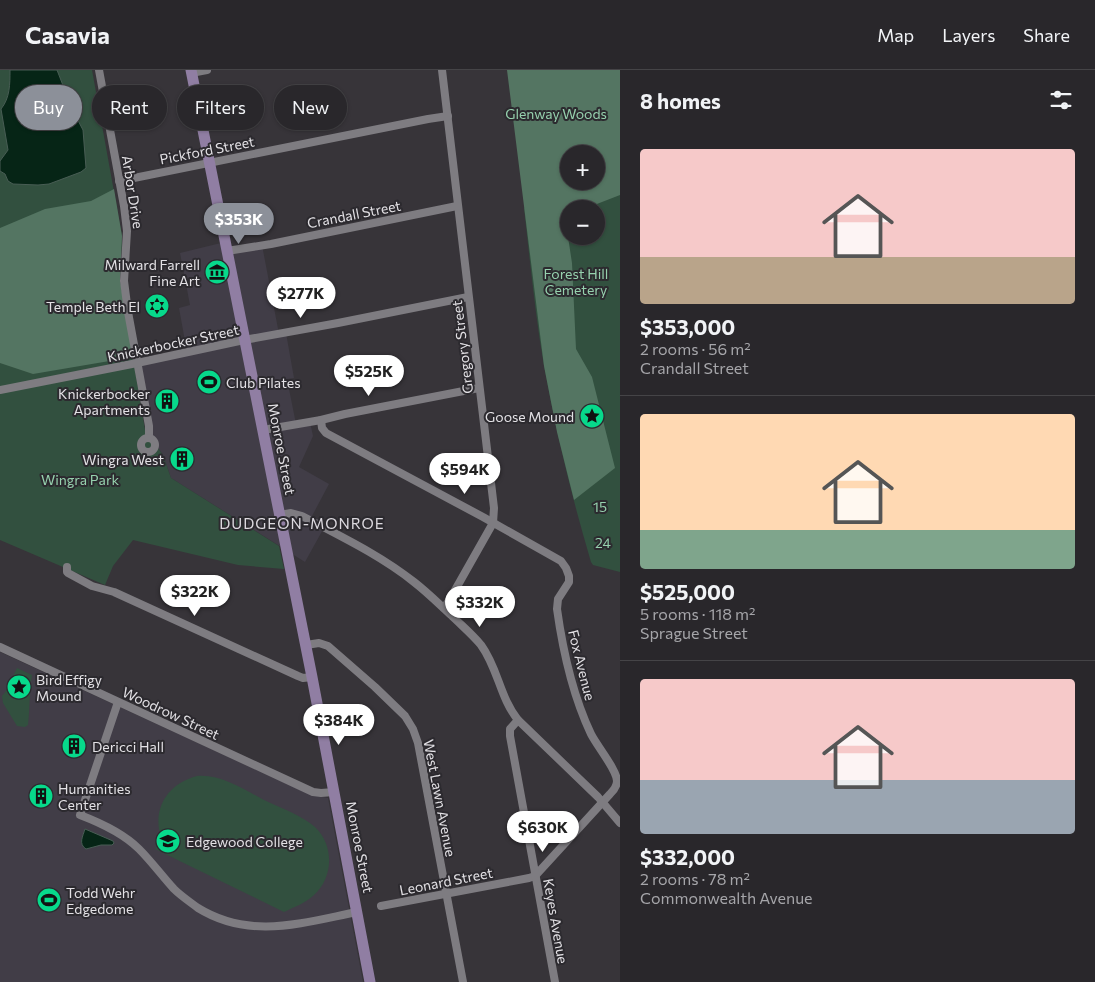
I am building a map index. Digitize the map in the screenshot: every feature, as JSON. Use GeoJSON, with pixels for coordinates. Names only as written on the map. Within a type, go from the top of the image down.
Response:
{"type":"FeatureCollection","features":[{"type":"Feature","properties":{"kind":"main road","name":"Monroe Street"},"geometry":{"type":"LineString","coordinates":[[191,72],[306,645],[370,982]]}},
{"type":"Feature","properties":{"kind":"street","name":"Arbor Drive"},"geometry":{"type":"LineString","coordinates":[[99,70],[128,231],[124,281],[149,426],[149,438]]}},
{"type":"Feature","properties":{"kind":"street"},"geometry":{"type":"LineString","coordinates":[[191,72],[207,70]]}},
{"type":"Feature","properties":{"kind":"street","name":"Gregory Street"},"geometry":{"type":"LineString","coordinates":[[442,70],[494,508],[493,523],[444,608]]}},
{"type":"Feature","properties":{"kind":"street","name":"Pickford Street"},"geometry":{"type":"LineString","coordinates":[[119,181],[448,116]]}},
{"type":"Feature","properties":{"kind":"street","name":"Crandall Street"},"geometry":{"type":"LineString","coordinates":[[227,251],[271,244],[457,206]]}},
{"type":"Feature","properties":{"kind":"street","name":"Knickerbocker Street"},"geometry":{"type":"LineString","coordinates":[[0,390],[468,297]]}},
{"type":"Feature","properties":{"kind":"street"},"geometry":{"type":"LineString","coordinates":[[263,430],[479,388]]}},
{"type":"Feature","properties":{"kind":"street"},"geometry":{"type":"LineString","coordinates":[[321,420],[322,428],[326,433],[493,523]]}},
{"type":"Feature","properties":{"kind":"street"},"geometry":{"type":"LineString","coordinates":[[280,515],[291,512],[302,516],[365,550],[393,566],[415,582],[444,608],[480,644],[494,670],[504,699],[511,712],[572,771],[620,823]]}},
{"type":"Feature","properties":{"kind":"street","name":"Fox Avenue"},"geometry":{"type":"LineString","coordinates":[[493,523],[561,561],[566,568],[569,582],[558,600],[557,609],[569,675],[577,702],[591,734],[617,779],[615,788],[602,802]]}},
{"type":"Feature","properties":{"kind":"street"},"geometry":{"type":"LineString","coordinates":[[67,567],[68,574],[92,586],[114,592],[298,676],[303,678],[312,677]]}},
{"type":"Feature","properties":{"kind":"street","name":"West Lawn Avenue"},"geometry":{"type":"LineString","coordinates":[[306,645],[319,643],[328,646],[405,716],[410,723],[418,743],[463,982]]}},
{"type":"Feature","properties":{"kind":"street","name":"Woodrow Street"},"geometry":{"type":"LineString","coordinates":[[0,647],[314,792],[334,792]]}},
{"type":"Feature","properties":{"kind":"street"},"geometry":{"type":"LineString","coordinates":[[118,702],[80,815],[127,839],[138,848],[188,902],[208,914],[223,920],[250,926],[272,926],[357,912]]}},
{"type":"Feature","properties":{"kind":"street","name":"Keyes Avenue"},"geometry":{"type":"LineString","coordinates":[[518,720],[512,726],[510,732],[555,982]]}},
{"type":"Feature","properties":{"kind":"street"},"geometry":{"type":"LineString","coordinates":[[535,876],[602,802]]}},
{"type":"Feature","properties":{"kind":"street","name":"Leonard Street"},"geometry":{"type":"LineString","coordinates":[[381,906],[447,895],[535,876]]}},
{"type":"Feature","properties":{"kind":"shaded area"},"geometry":{"type":"Polygon","coordinates":[[[10,70],[57,70],[63,85],[15,85],[15,130],[82,130],[82,128],[86,168],[81,172],[49,184],[13,184],[8,181],[5,174],[0,171],[0,161],[8,150],[1,109],[8,96],[10,70]]]}},
{"type":"Feature","properties":{"kind":"shaded area"},"geometry":{"type":"Polygon","coordinates":[[[225,242],[227,251],[262,245],[279,334],[286,333],[294,378],[287,379],[296,424],[310,422],[313,436],[299,467],[329,484],[312,516],[326,524],[305,562],[171,478],[163,455],[152,437],[137,363],[187,352],[179,308],[190,305],[180,253],[225,242]]]}},
{"type":"Feature","properties":{"kind":"shaded area","name":"Edgewood College"},"geometry":{"type":"Polygon","coordinates":[[[0,652],[307,793],[328,798],[363,982],[0,982],[0,652]]]}},
{"type":"Feature","properties":{"kind":"shaded area"},"geometry":{"type":"Polygon","coordinates":[[[85,829],[114,843],[112,845],[101,845],[86,849],[82,845],[85,829]]]}},
{"type":"Feature","properties":{"kind":"green space","name":"Wingra Park"},"geometry":{"type":"Polygon","coordinates":[[[0,70],[92,70],[95,85],[92,85],[92,130],[103,130],[122,236],[120,280],[145,430],[163,455],[171,478],[279,546],[284,569],[238,565],[133,540],[113,566],[105,585],[0,540],[0,70]]]}},
{"type":"Feature","properties":{"kind":"green space","name":"Glenway Woods"},"geometry":{"type":"Polygon","coordinates":[[[507,70],[620,70],[620,195],[605,201],[560,200],[560,245],[569,245],[572,263],[576,349],[592,377],[615,468],[574,500],[557,432],[544,366],[507,70]]]}},
{"type":"Feature","properties":{"kind":"green space","name":"Forest Hill Cemetery"},"geometry":{"type":"Polygon","coordinates":[[[620,170],[620,572],[593,565],[577,514],[544,366],[535,307],[524,208],[572,190],[605,190],[605,177],[620,170]]]}},
{"type":"Feature","properties":{"kind":"green space"},"geometry":{"type":"Polygon","coordinates":[[[114,189],[122,236],[120,280],[133,357],[33,374],[0,363],[0,228],[45,209],[91,201],[114,189]]]}},
{"type":"Feature","properties":{"kind":"green space"},"geometry":{"type":"Polygon","coordinates":[[[17,668],[32,675],[28,725],[25,727],[17,726],[3,703],[2,696],[17,668]]]}},
{"type":"Feature","properties":{"kind":"green space"},"geometry":{"type":"Polygon","coordinates":[[[197,776],[215,777],[232,783],[298,815],[315,827],[326,843],[329,861],[328,870],[321,888],[304,903],[284,912],[155,849],[161,838],[159,817],[164,799],[177,785],[197,776]]]}},
{"type":"Feature","properties":{"kind":"place","name":"Milward Farrell Fine Art"},"geometry":{"type":"Point","coordinates":[217,272]}},
{"type":"Feature","properties":{"kind":"place","name":"Temple Beth El"},"geometry":{"type":"Point","coordinates":[157,306]}},
{"type":"Feature","properties":{"kind":"place","name":"Club Pilates"},"geometry":{"type":"Point","coordinates":[209,382]}},
{"type":"Feature","properties":{"kind":"place","name":"Knickerbocker Apartments"},"geometry":{"type":"Point","coordinates":[167,401]}},
{"type":"Feature","properties":{"kind":"place","name":"Goose Mound"},"geometry":{"type":"Point","coordinates":[592,416]}},
{"type":"Feature","properties":{"kind":"place","name":"Wingra West"},"geometry":{"type":"Point","coordinates":[182,459]}},
{"type":"Feature","properties":{"kind":"place","name":"Bird Effigy Mound"},"geometry":{"type":"Point","coordinates":[19,687]}},
{"type":"Feature","properties":{"kind":"place","name":"Dericci Hall"},"geometry":{"type":"Point","coordinates":[74,746]}},
{"type":"Feature","properties":{"kind":"place","name":"Humanities Center"},"geometry":{"type":"Point","coordinates":[41,796]}},
{"type":"Feature","properties":{"kind":"place","name":"Edgewood College"},"geometry":{"type":"Point","coordinates":[168,841]}},
{"type":"Feature","properties":{"kind":"place","name":"Todd Wehr Edgedome"},"geometry":{"type":"Point","coordinates":[49,900]}},
{"type":"Feature","properties":{"kind":"district","name":"DUDGEON-MONROE"},"geometry":{"type":"Point","coordinates":[302,523]}},
{"type":"Feature","properties":{"kind":"park label","name":"15"},"geometry":{"type":"Point","coordinates":[600,506]}},
{"type":"Feature","properties":{"kind":"park label","name":"24"},"geometry":{"type":"Point","coordinates":[603,542]}}]}
